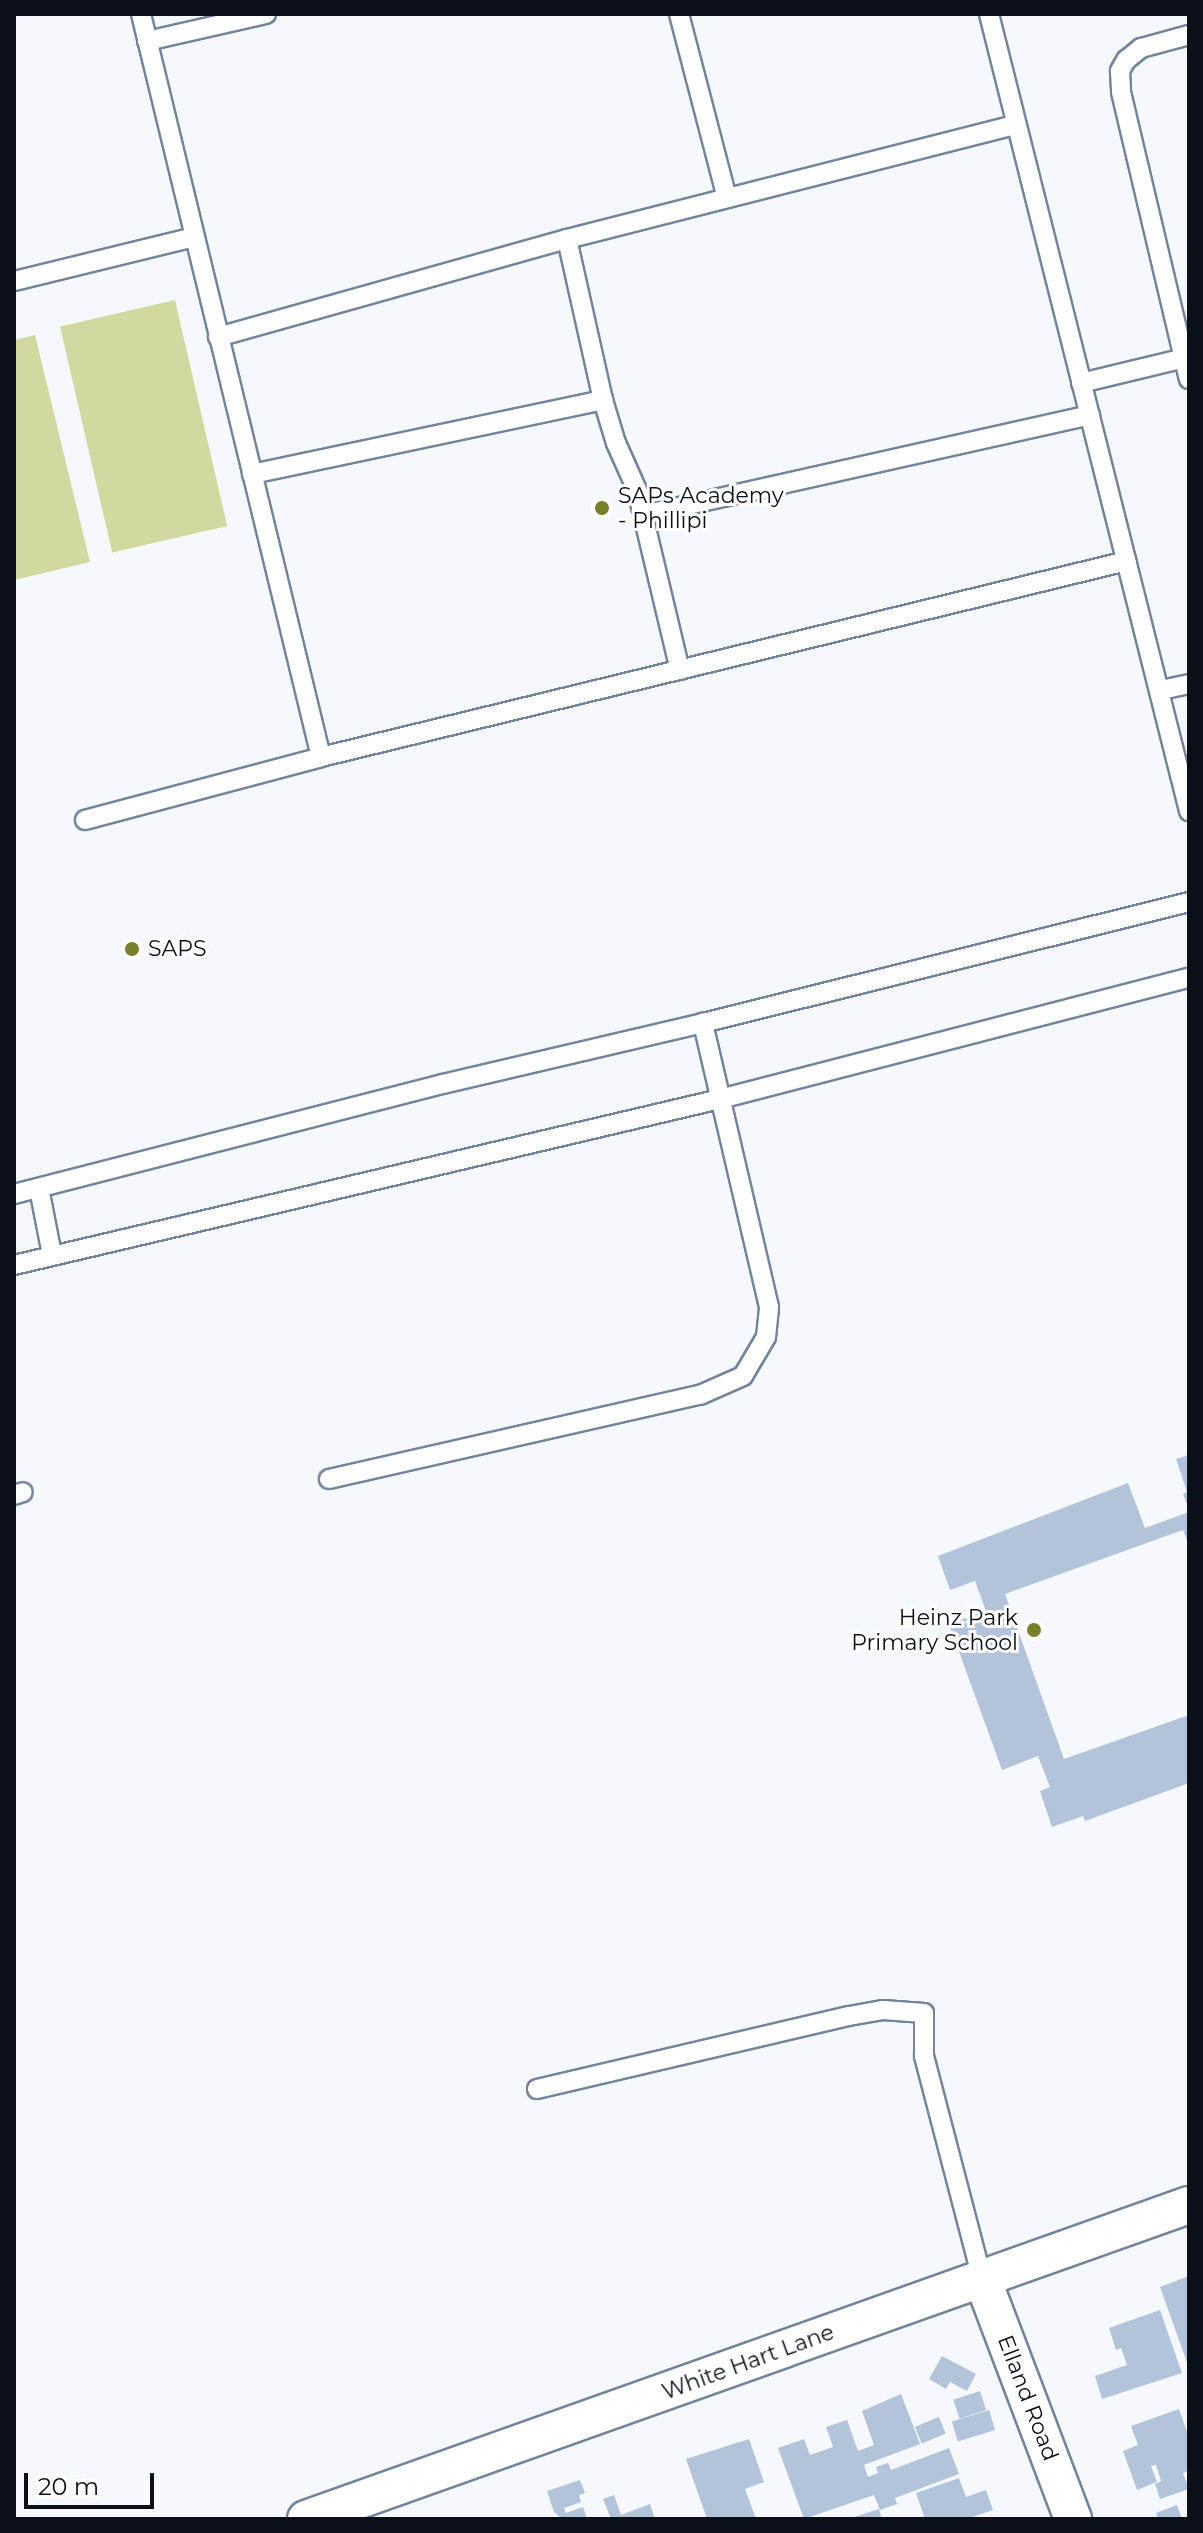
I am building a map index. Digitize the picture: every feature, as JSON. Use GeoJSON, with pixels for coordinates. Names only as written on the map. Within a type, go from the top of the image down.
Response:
{"type":"FeatureCollection","features":[{"type":"Feature","properties":{"kind":"street","name":"White Hart Lane"},"geometry":{"type":"LineString","coordinates":[[306,2519],[1189,2205]]}},
{"type":"Feature","properties":{"kind":"street","name":"Elland Road"},"geometry":{"type":"LineString","coordinates":[[982,2278],[1073,2519]]}},
{"type":"Feature","properties":{"kind":"lane"},"geometry":{"type":"LineString","coordinates":[[141,14],[321,757]]}},
{"type":"Feature","properties":{"kind":"lane"},"geometry":{"type":"LineString","coordinates":[[147,41],[266,14]]}},
{"type":"Feature","properties":{"kind":"lane"},"geometry":{"type":"LineString","coordinates":[[679,14],[727,198]]}},
{"type":"Feature","properties":{"kind":"lane"},"geometry":{"type":"LineString","coordinates":[[989,14],[1014,125],[1161,690],[1189,811]]}},
{"type":"Feature","properties":{"kind":"lane"},"geometry":{"type":"LineString","coordinates":[[1189,35],[1141,48],[1126,60],[1120,71],[1121,92],[1187,357],[1189,379]]}},
{"type":"Feature","properties":{"kind":"lane"},"geometry":{"type":"LineString","coordinates":[[218,337],[567,239],[1014,125]]}},
{"type":"Feature","properties":{"kind":"lane"},"geometry":{"type":"LineString","coordinates":[[14,281],[195,237]]}},
{"type":"Feature","properties":{"kind":"lane"},"geometry":{"type":"LineString","coordinates":[[567,239],[603,400],[616,443],[633,477],[680,670]]}},
{"type":"Feature","properties":{"kind":"lane"},"geometry":{"type":"LineString","coordinates":[[1081,383],[1187,357]]}},
{"type":"Feature","properties":{"kind":"lane"},"geometry":{"type":"LineString","coordinates":[[252,474],[603,400]]}},
{"type":"Feature","properties":{"kind":"lane"},"geometry":{"type":"LineString","coordinates":[[643,515],[1090,415]]}},
{"type":"Feature","properties":{"kind":"lane"},"geometry":{"type":"LineString","coordinates":[[85,820],[321,757],[1127,561]]}},
{"type":"Feature","properties":{"kind":"lane"},"geometry":{"type":"LineString","coordinates":[[1161,690],[1189,684]]}},
{"type":"Feature","properties":{"kind":"lane"},"geometry":{"type":"LineString","coordinates":[[14,1194],[443,1084],[1189,902]]}},
{"type":"Feature","properties":{"kind":"lane"},"geometry":{"type":"LineString","coordinates":[[14,1265],[720,1099],[1189,978]]}},
{"type":"Feature","properties":{"kind":"lane"},"geometry":{"type":"LineString","coordinates":[[329,1479],[700,1395],[743,1376],[766,1337],[769,1307],[703,1023]]}},
{"type":"Feature","properties":{"kind":"lane"},"geometry":{"type":"LineString","coordinates":[[39,1188],[52,1255]]}},
{"type":"Feature","properties":{"kind":"lane"},"geometry":{"type":"LineString","coordinates":[[537,2089],[849,2016],[883,2010],[924,2013],[924,2056],[982,2278]]}},
{"type":"Feature","properties":{"kind":"green space"},"geometry":{"type":"Polygon","coordinates":[[[175,300],[227,526],[112,553],[60,327],[175,300]]]}},
{"type":"Feature","properties":{"kind":"green space"},"geometry":{"type":"Polygon","coordinates":[[[35,335],[90,562],[14,580],[14,340],[35,335]]]}},
{"type":"Feature","properties":{"kind":"building"},"geometry":{"type":"Polygon","coordinates":[[[1189,1455],[1189,1510],[1183,1494],[1187,1492],[1176,1459],[1189,1455]]]}},
{"type":"Feature","properties":{"kind":"building"},"geometry":{"type":"Polygon","coordinates":[[[1128,1483],[1145,1528],[1189,1512],[1189,1546],[1183,1530],[1005,1594],[1064,1759],[1189,1715],[1189,1783],[1085,1821],[1083,1816],[1052,1827],[1040,1791],[1050,1787],[1038,1756],[1002,1770],[949,1624],[986,1611],[975,1581],[950,1590],[938,1556],[1128,1483]]]}},
{"type":"Feature","properties":{"kind":"building"},"geometry":{"type":"Polygon","coordinates":[[[1189,2276],[1189,2368],[1160,2287],[1189,2276]]]}},
{"type":"Feature","properties":{"kind":"building"},"geometry":{"type":"Polygon","coordinates":[[[1160,2310],[1182,2373],[1102,2399],[1095,2376],[1127,2365],[1121,2348],[1116,2350],[1109,2328],[1160,2310]]]}},
{"type":"Feature","properties":{"kind":"building"},"geometry":{"type":"Polygon","coordinates":[[[942,2356],[976,2374],[967,2391],[950,2382],[946,2389],[929,2379],[942,2356]]]}},
{"type":"Feature","properties":{"kind":"building"},"geometry":{"type":"Polygon","coordinates":[[[980,2391],[986,2410],[960,2419],[953,2400],[980,2391]]]}},
{"type":"Feature","properties":{"kind":"building"},"geometry":{"type":"Polygon","coordinates":[[[901,2394],[920,2444],[864,2465],[868,2477],[878,2473],[876,2467],[888,2463],[891,2470],[949,2448],[959,2474],[895,2498],[897,2504],[880,2510],[874,2495],[804,2519],[778,2448],[804,2439],[810,2455],[833,2447],[826,2427],[847,2420],[858,2451],[874,2445],[862,2411],[901,2394]]]}},
{"type":"Feature","properties":{"kind":"building"},"geometry":{"type":"Polygon","coordinates":[[[1179,2409],[1189,2437],[1189,2471],[1183,2473],[1189,2489],[1160,2499],[1155,2484],[1161,2481],[1156,2465],[1151,2466],[1157,2482],[1137,2490],[1123,2451],[1138,2445],[1131,2426],[1179,2409]]]}},
{"type":"Feature","properties":{"kind":"building"},"geometry":{"type":"Polygon","coordinates":[[[989,2410],[995,2430],[958,2441],[952,2421],[989,2410]]]}},
{"type":"Feature","properties":{"kind":"building"},"geometry":{"type":"Polygon","coordinates":[[[939,2417],[946,2434],[922,2443],[915,2427],[939,2417]]]}},
{"type":"Feature","properties":{"kind":"building"},"geometry":{"type":"Polygon","coordinates":[[[749,2439],[764,2482],[745,2489],[756,2519],[707,2519],[686,2459],[749,2439]]]}},
{"type":"Feature","properties":{"kind":"building"},"geometry":{"type":"Polygon","coordinates":[[[959,2478],[966,2497],[986,2490],[993,2510],[966,2519],[925,2519],[916,2493],[959,2478]]]}},
{"type":"Feature","properties":{"kind":"building"},"geometry":{"type":"Polygon","coordinates":[[[580,2480],[585,2493],[579,2495],[581,2502],[564,2508],[566,2513],[583,2507],[587,2519],[562,2519],[554,2512],[547,2491],[580,2480]]]}},
{"type":"Feature","properties":{"kind":"building"},"geometry":{"type":"Polygon","coordinates":[[[614,2495],[621,2515],[650,2504],[655,2519],[611,2519],[603,2499],[614,2495]]]}},
{"type":"Feature","properties":{"kind":"building"},"geometry":{"type":"Polygon","coordinates":[[[1177,2505],[1182,2519],[1158,2519],[1156,2513],[1177,2505]]]}},
{"type":"Feature","properties":{"kind":"building"},"geometry":{"type":"Polygon","coordinates":[[[879,2509],[882,2519],[851,2519],[851,2518],[879,2509]]]}},
{"type":"Feature","properties":{"kind":"place","name":"SAPs Academy - Phillipi"},"geometry":{"type":"Point","coordinates":[602,508]}},
{"type":"Feature","properties":{"kind":"place","name":"SAPS"},"geometry":{"type":"Point","coordinates":[132,949]}},
{"type":"Feature","properties":{"kind":"place","name":"Heinz Park Primary School"},"geometry":{"type":"Point","coordinates":[1034,1630]}}]}
